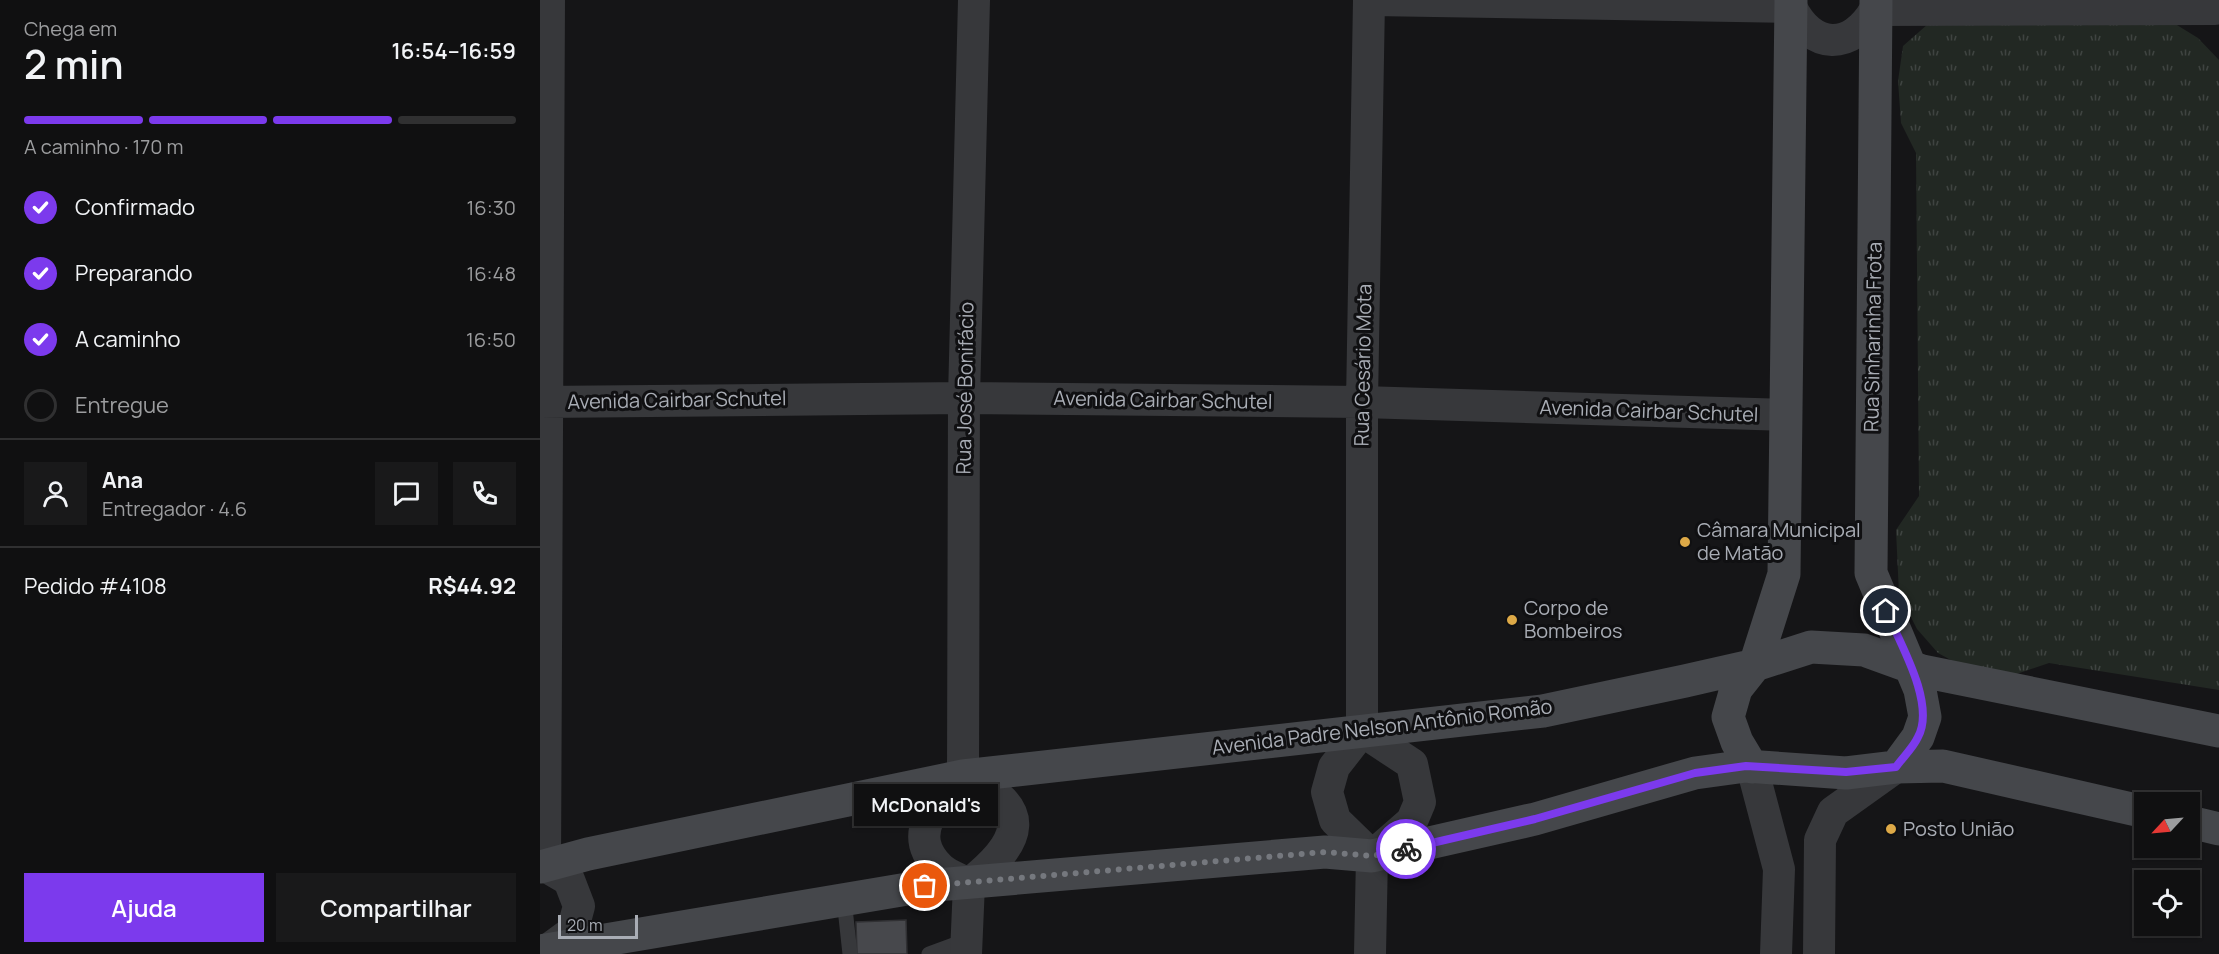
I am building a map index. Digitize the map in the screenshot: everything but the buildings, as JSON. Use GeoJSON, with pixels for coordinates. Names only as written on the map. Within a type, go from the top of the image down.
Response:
{"type":"FeatureCollection","features":[{"type":"Feature","properties":{"kind":"main road"},"geometry":{"type":"LineString","coordinates":[[1752,766],[1737,742],[1728,717],[1736,689],[1755,665],[1784,574],[1792,2]]}},
{"type":"Feature","properties":{"kind":"main road","name":"Rua Sinharinha Frota"},"geometry":{"type":"LineString","coordinates":[[1874,3],[1870,573],[1910,666]]}},
{"type":"Feature","properties":{"kind":"main road","name":"Avenida Padre Nelson Antônio Romão"},"geometry":{"type":"LineString","coordinates":[[542,868],[588,854],[963,776],[1543,711],[1755,665],[1811,647],[1864,650],[1910,666],[2219,731]]}},
{"type":"Feature","properties":{"kind":"main road"},"geometry":{"type":"LineString","coordinates":[[1896,767],[1918,737],[1925,717],[1920,690],[1910,666]]}},
{"type":"Feature","properties":{"kind":"main road"},"geometry":{"type":"LineString","coordinates":[[545,948],[925,886],[1325,852],[1372,856],[1535,819],[1695,773],[1752,766],[1846,772],[1896,767],[1943,766],[2134,809]]}},
{"type":"Feature","properties":{"kind":"main road"},"geometry":{"type":"LineString","coordinates":[[2200,824],[2219,829]]}},
{"type":"Feature","properties":{"kind":"street"},"geometry":{"type":"LineString","coordinates":[[545,948],[572,932],[579,906],[569,880],[542,868],[549,0]]}},
{"type":"Feature","properties":{"kind":"street","name":"Rua José Bonifácio"},"geometry":{"type":"LineString","coordinates":[[963,776],[964,398],[974,0]]}},
{"type":"Feature","properties":{"kind":"street"},"geometry":{"type":"LineString","coordinates":[[1371,0],[1792,2],[1799,24],[1814,36],[1832,41],[1851,37],[1866,26],[1874,3],[2215,9]]}},
{"type":"Feature","properties":{"kind":"street","name":"Rua Cesário Mota"},"geometry":{"type":"LineString","coordinates":[[1362,731],[1362,402],[1371,0]]}},
{"type":"Feature","properties":{"kind":"street","name":"Avenida Cairbar Schutel"},"geometry":{"type":"LineString","coordinates":[[544,402],[964,398],[1362,402],[1786,415]]}},
{"type":"Feature","properties":{"kind":"street"},"geometry":{"type":"LineString","coordinates":[[1370,954],[1372,856],[1335,820],[1327,792],[1334,767],[1362,731],[1412,764],[1420,802],[1412,821],[1372,856]]}},
{"type":"Feature","properties":{"kind":"street"},"geometry":{"type":"LineString","coordinates":[[1752,766],[1779,869],[1776,954]]}},
{"type":"Feature","properties":{"kind":"street"},"geometry":{"type":"LineString","coordinates":[[1819,954],[1820,840],[1833,812],[1896,767]]}},
{"type":"Feature","properties":{"kind":"street"},"geometry":{"type":"LineString","coordinates":[[967,947],[969,884],[1002,854],[1011,842],[1014,825],[1009,806],[994,792],[963,776],[931,810],[924,833],[934,860],[941,869],[969,884]]}},
{"type":"Feature","properties":{"kind":"lane"},"geometry":{"type":"LineString","coordinates":[[844,899],[850,954]]}},
{"type":"Feature","properties":{"kind":"lane"},"geometry":{"type":"LineString","coordinates":[[929,954],[967,947]]}},
{"type":"Feature","properties":{"kind":"green space"},"geometry":{"type":"Polygon","coordinates":[[[2172,22],[2198,38],[2219,60],[2219,690],[2049,663],[2005,678],[1971,671],[1938,653],[1917,629],[1899,594],[1896,530],[1919,496],[1916,153],[1901,123],[1898,81],[1903,46],[1928,24],[2172,22]]]}},
{"type":"Feature","properties":{"kind":"way so far"},"geometry":{"type":"LineString","coordinates":[[925,886],[1325,852],[1372,856],[1406,849]]}},
{"type":"Feature","properties":{"kind":"place","name":"Câmara Municipal de Matão"},"geometry":{"type":"Point","coordinates":[1685,542]}},
{"type":"Feature","properties":{"kind":"place","name":"Corpo de Bombeiros"},"geometry":{"type":"Point","coordinates":[1512,620]}},
{"type":"Feature","properties":{"kind":"place","name":"Posto União"},"geometry":{"type":"Point","coordinates":[1891,829]}},
{"type":"Feature","properties":{"kind":"place","name":"McDonald's"},"geometry":{"type":"Point","coordinates":[925,886]}},
{"type":"Feature","properties":{"kind":"route"},"geometry":{"type":"LineString","coordinates":[[1406,849],[1535,819],[1695,773],[1746,766],[1846,772],[1896,767],[1918,737],[1925,717],[1920,690],[1886,611]]}}]}
